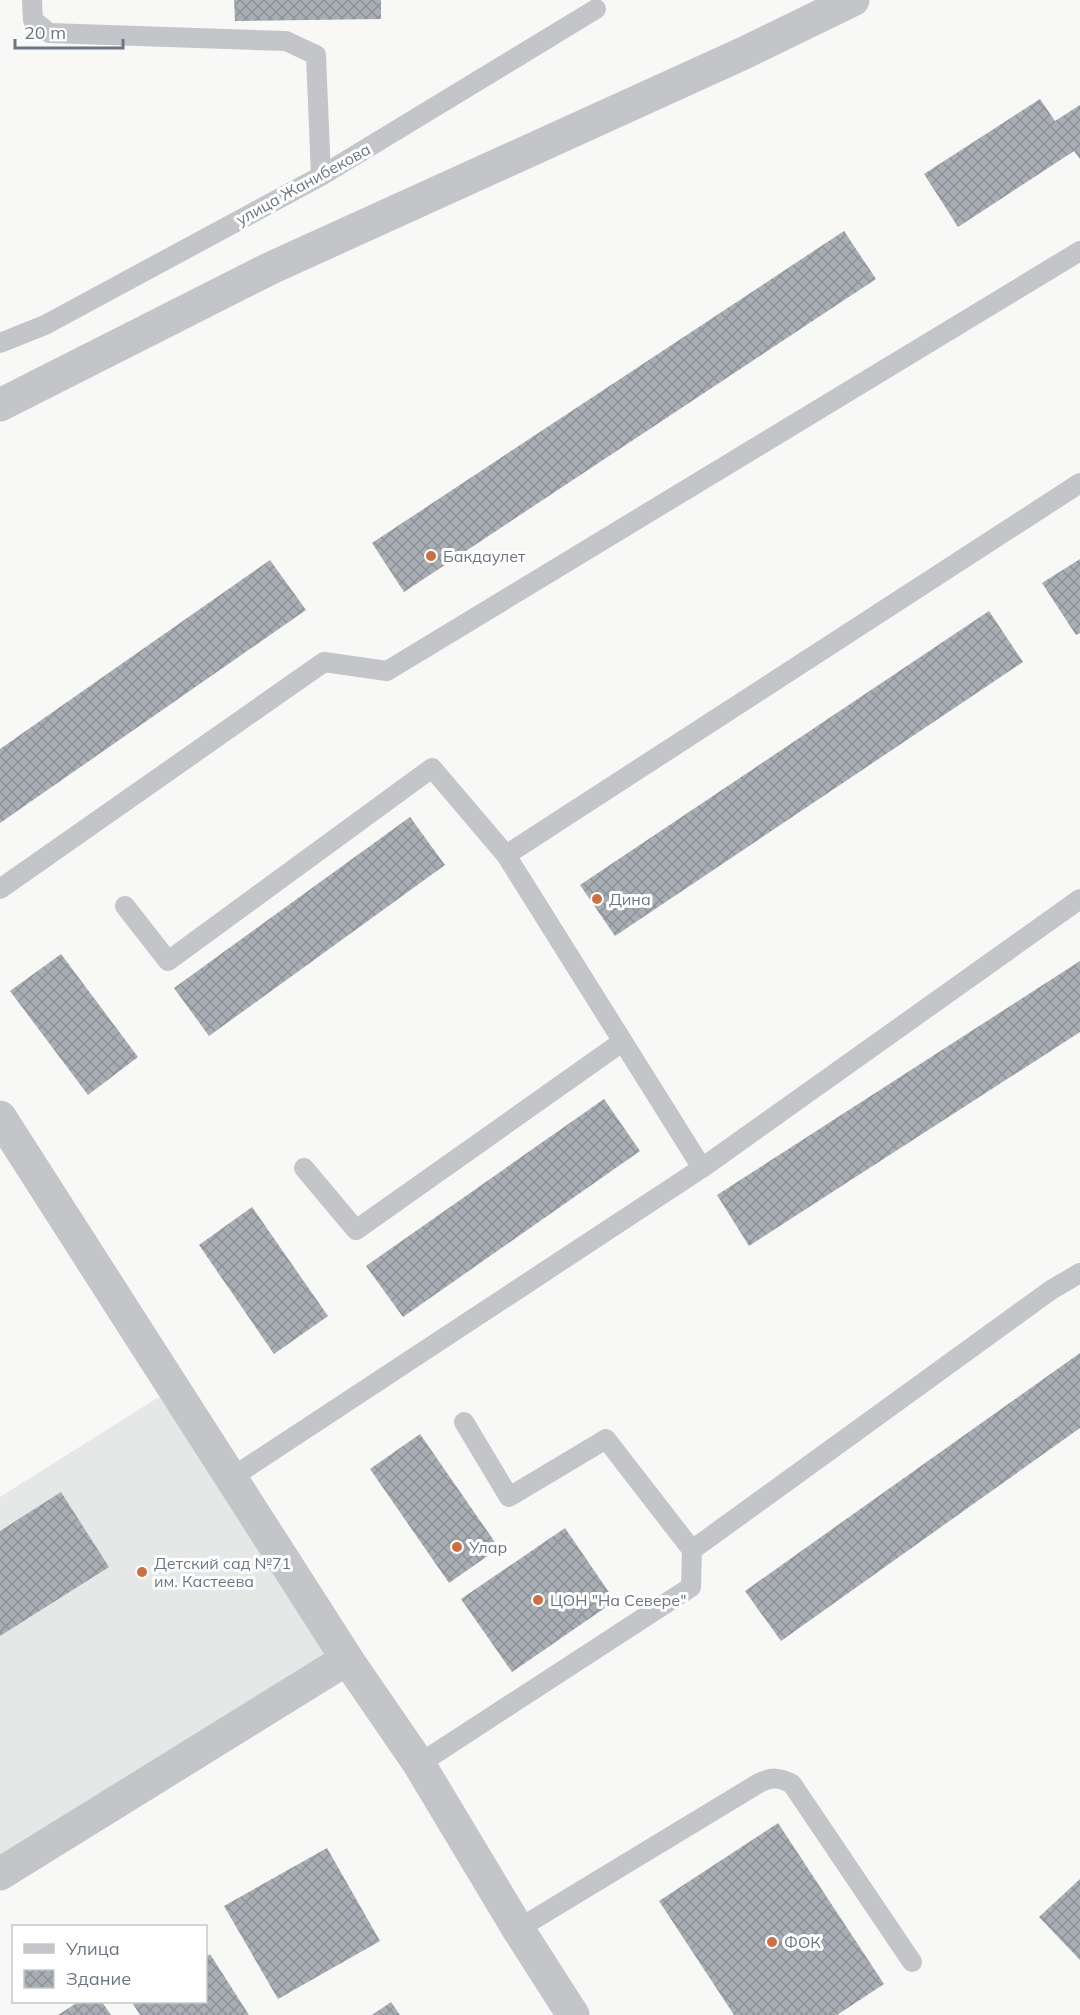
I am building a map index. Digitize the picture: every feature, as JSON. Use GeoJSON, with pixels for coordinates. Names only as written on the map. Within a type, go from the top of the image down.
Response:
{"type":"FeatureCollection","features":[{"type":"Feature","properties":{"kind":"street"},"geometry":{"type":"LineString","coordinates":[[0,405],[272,268],[723,62],[853,0]]}},
{"type":"Feature","properties":{"kind":"street"},"geometry":{"type":"LineString","coordinates":[[0,1117],[347,1659],[419,1764],[518,1929],[573,2015]]}},
{"type":"Feature","properties":{"kind":"street"},"geometry":{"type":"LineString","coordinates":[[0,1874],[347,1659]]}},
{"type":"Feature","properties":{"kind":"lane"},"geometry":{"type":"LineString","coordinates":[[32,0],[33,20],[49,33],[286,40],[316,55],[321,176]]}},
{"type":"Feature","properties":{"kind":"lane","name":"улица Жанибекова"},"geometry":{"type":"LineString","coordinates":[[0,343],[45,325],[321,176],[596,9]]}},
{"type":"Feature","properties":{"kind":"lane"},"geometry":{"type":"LineString","coordinates":[[0,889],[324,662],[387,671],[1080,251]]}},
{"type":"Feature","properties":{"kind":"lane"},"geometry":{"type":"LineString","coordinates":[[506,855],[1080,483]]}},
{"type":"Feature","properties":{"kind":"lane"},"geometry":{"type":"LineString","coordinates":[[125,906],[168,961],[432,768],[506,855],[702,1168]]}},
{"type":"Feature","properties":{"kind":"lane"},"geometry":{"type":"LineString","coordinates":[[231,1478],[702,1168],[1080,899]]}},
{"type":"Feature","properties":{"kind":"lane"},"geometry":{"type":"LineString","coordinates":[[304,1168],[356,1230],[622,1042]]}},
{"type":"Feature","properties":{"kind":"lane"},"geometry":{"type":"LineString","coordinates":[[692,1550],[1041,1297],[1080,1273]]}},
{"type":"Feature","properties":{"kind":"lane"},"geometry":{"type":"LineString","coordinates":[[419,1764],[691,1587],[692,1550],[606,1439],[509,1497],[464,1422]]}},
{"type":"Feature","properties":{"kind":"lane"},"geometry":{"type":"LineString","coordinates":[[518,1929],[759,1783],[770,1778],[781,1778],[792,1784],[912,1962]]}},
{"type":"Feature","properties":{"kind":"shaded area","name":"Детский сад №71 им. Кастеева"},"geometry":{"type":"Polygon","coordinates":[[[159,1397],[339,1647],[0,1858],[0,1497],[159,1397]]]}},
{"type":"Feature","properties":{"kind":"building"},"geometry":{"type":"Polygon","coordinates":[[[234,0],[381,0],[381,19],[235,21],[234,0]]]}},
{"type":"Feature","properties":{"kind":"building"},"geometry":{"type":"Polygon","coordinates":[[[1040,99],[1055,121],[1080,105],[1080,159],[1074,151],[958,227],[924,174],[1040,99]]]}},
{"type":"Feature","properties":{"kind":"building"},"geometry":{"type":"Polygon","coordinates":[[[844,231],[876,279],[404,592],[372,543],[844,231]]]}},
{"type":"Feature","properties":{"kind":"building"},"geometry":{"type":"Polygon","coordinates":[[[1080,559],[1080,633],[1076,635],[1042,583],[1080,559]]]}},
{"type":"Feature","properties":{"kind":"building"},"geometry":{"type":"Polygon","coordinates":[[[270,560],[306,610],[0,823],[0,749],[270,560]]]}},
{"type":"Feature","properties":{"kind":"building"},"geometry":{"type":"Polygon","coordinates":[[[989,611],[1023,662],[615,936],[580,885],[989,611]]]}},
{"type":"Feature","properties":{"kind":"building"},"geometry":{"type":"Polygon","coordinates":[[[410,817],[445,865],[209,1036],[174,988],[410,817]]]}},
{"type":"Feature","properties":{"kind":"building"},"geometry":{"type":"Polygon","coordinates":[[[61,954],[138,1057],[88,1095],[10,991],[61,954]]]}},
{"type":"Feature","properties":{"kind":"building"},"geometry":{"type":"Polygon","coordinates":[[[1080,961],[1080,1032],[749,1246],[717,1195],[1080,961]]]}},
{"type":"Feature","properties":{"kind":"building"},"geometry":{"type":"Polygon","coordinates":[[[604,1099],[640,1151],[403,1317],[366,1266],[604,1099]]]}},
{"type":"Feature","properties":{"kind":"building"},"geometry":{"type":"Polygon","coordinates":[[[252,1207],[328,1316],[274,1354],[199,1245],[252,1207]]]}},
{"type":"Feature","properties":{"kind":"building"},"geometry":{"type":"Polygon","coordinates":[[[1080,1353],[1080,1428],[781,1641],[745,1591],[1080,1353]]]}},
{"type":"Feature","properties":{"kind":"building"},"geometry":{"type":"Polygon","coordinates":[[[420,1434],[499,1548],[449,1583],[370,1469],[420,1434]]]}},
{"type":"Feature","properties":{"kind":"building","name":"Детский сад №71 им. Кастеева"},"geometry":{"type":"Polygon","coordinates":[[[61,1492],[109,1567],[0,1636],[0,1531],[61,1492]]]}},
{"type":"Feature","properties":{"kind":"building","name":"ЦОН \"На Севере\""},"geometry":{"type":"Polygon","coordinates":[[[565,1528],[615,1601],[512,1672],[461,1599],[565,1528]]]}},
{"type":"Feature","properties":{"kind":"building","name":"ФОК"},"geometry":{"type":"Polygon","coordinates":[[[778,1823],[884,1984],[837,2015],[734,2015],[659,1901],[778,1823]]]}},
{"type":"Feature","properties":{"kind":"building"},"geometry":{"type":"Polygon","coordinates":[[[327,1848],[380,1941],[278,1999],[224,1906],[327,1848]]]}},
{"type":"Feature","properties":{"kind":"building"},"geometry":{"type":"Polygon","coordinates":[[[1080,1879],[1080,1960],[1039,1917],[1080,1879]]]}},
{"type":"Feature","properties":{"kind":"building"},"geometry":{"type":"Polygon","coordinates":[[[210,1954],[249,2015],[140,2015],[134,2003],[207,2003],[207,1956],[210,1954]]]}},
{"type":"Feature","properties":{"kind":"building"},"geometry":{"type":"Polygon","coordinates":[[[391,2002],[400,2015],[372,2015],[391,2002]]]}},
{"type":"Feature","properties":{"kind":"building"},"geometry":{"type":"Polygon","coordinates":[[[76,2003],[103,2003],[111,2015],[58,2015],[76,2003]]]}},
{"type":"Feature","properties":{"kind":"place","name":"Бакдаулет"},"geometry":{"type":"Point","coordinates":[431,556]}},
{"type":"Feature","properties":{"kind":"place","name":"Дина"},"geometry":{"type":"Point","coordinates":[597,899]}},
{"type":"Feature","properties":{"kind":"place","name":"Улар"},"geometry":{"type":"Point","coordinates":[457,1547]}},
{"type":"Feature","properties":{"kind":"place","name":"Детский сад №71 им. Кастеева"},"geometry":{"type":"Point","coordinates":[142,1572]}},
{"type":"Feature","properties":{"kind":"place","name":"ЦОН \"На Севере\""},"geometry":{"type":"Point","coordinates":[538,1600]}},
{"type":"Feature","properties":{"kind":"place","name":"ФОК"},"geometry":{"type":"Point","coordinates":[772,1942]}}]}
